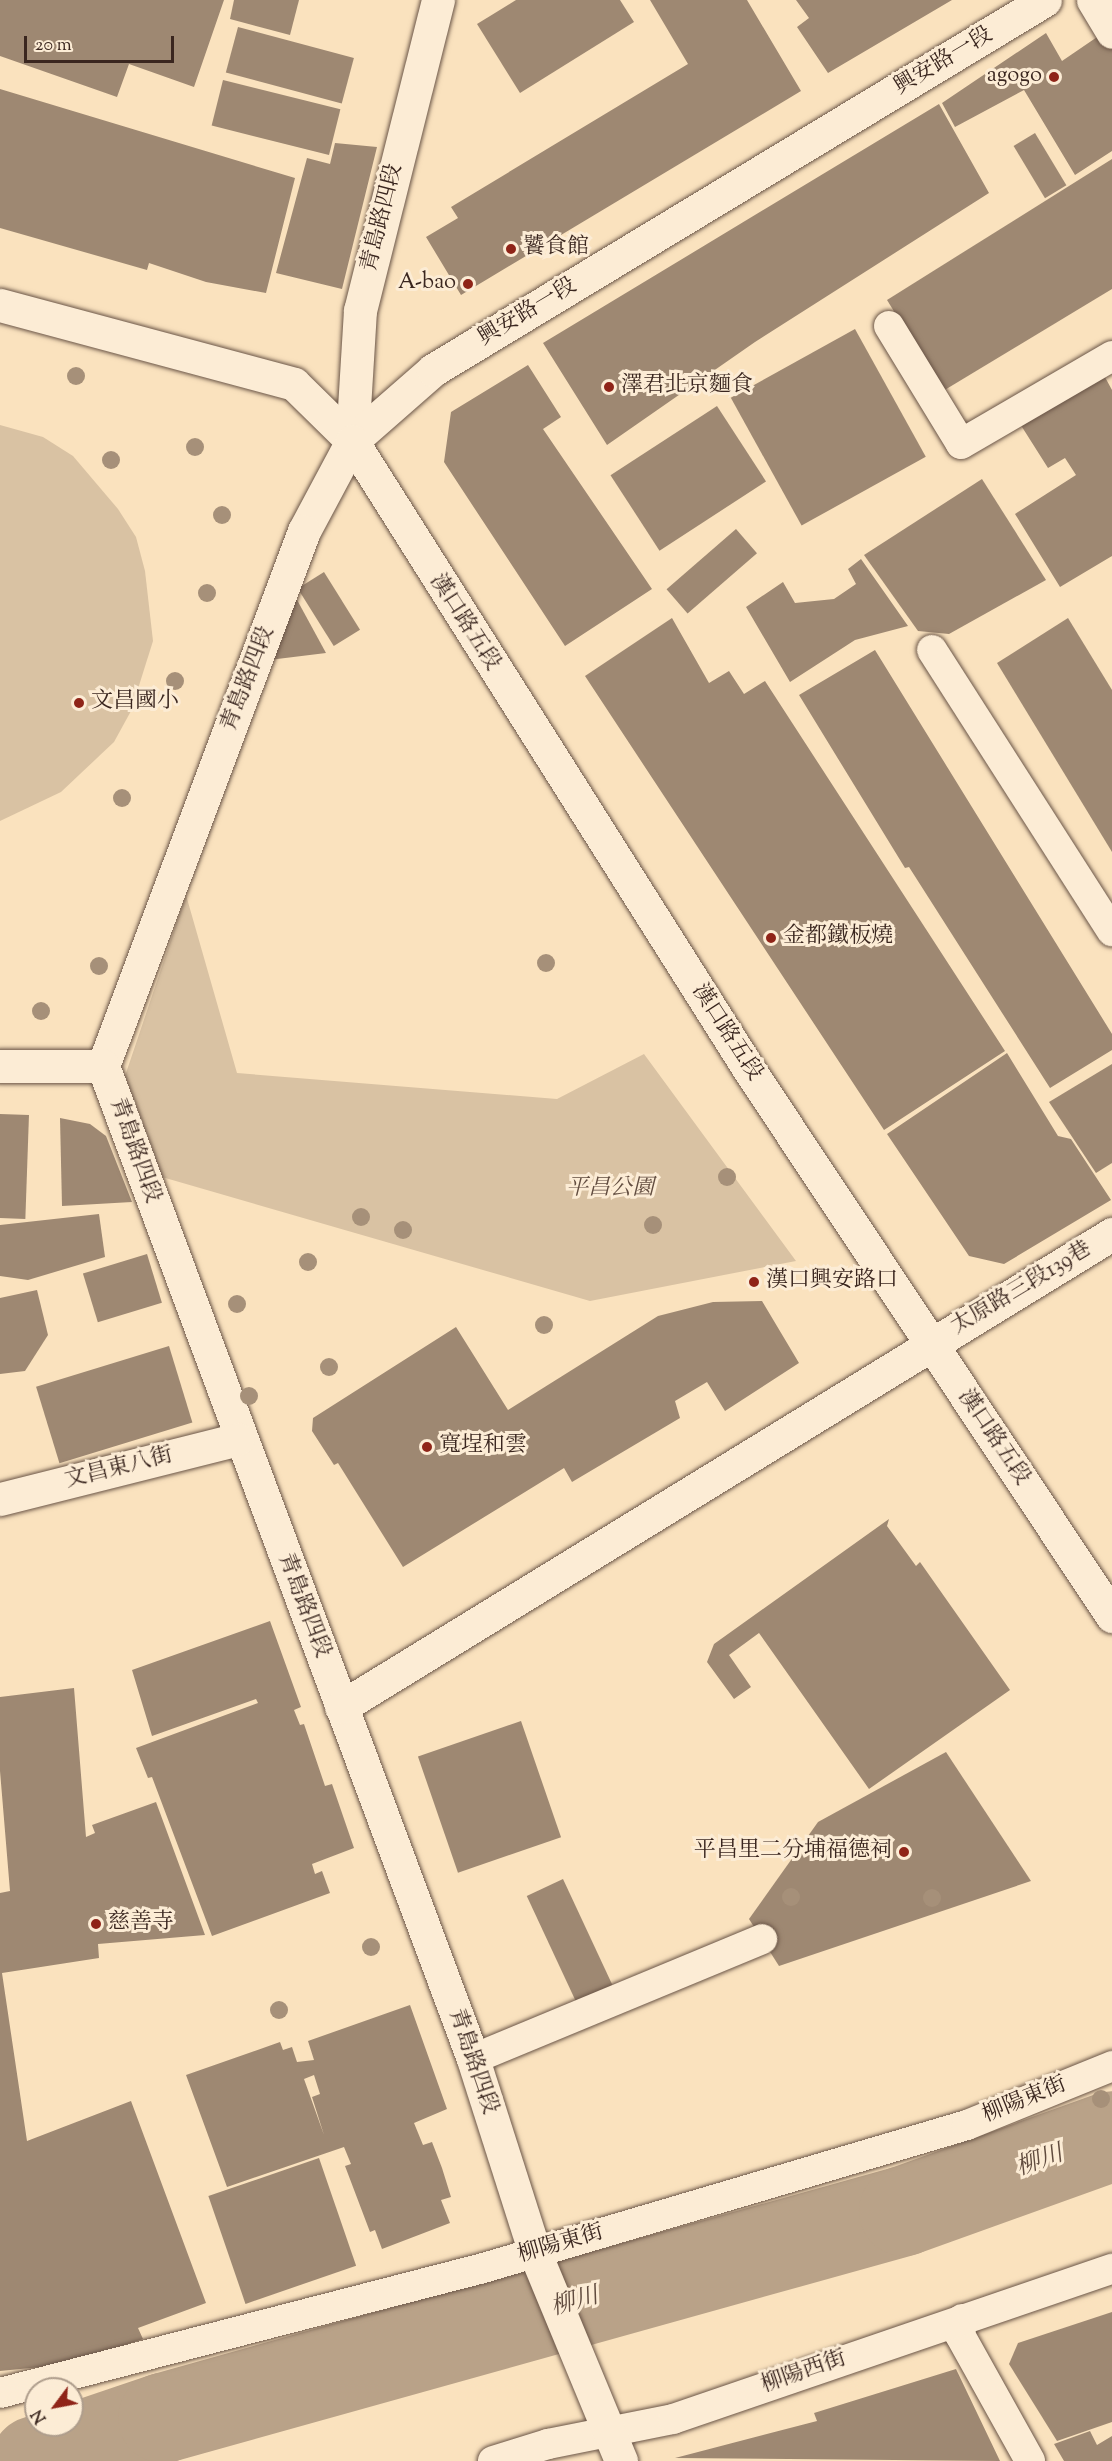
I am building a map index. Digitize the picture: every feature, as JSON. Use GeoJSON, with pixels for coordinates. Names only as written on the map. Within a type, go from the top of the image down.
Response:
{"type":"FeatureCollection","features":[{"type":"Feature","properties":{"kind":"street","name":"青島路四段"},"geometry":{"type":"LineString","coordinates":[[438,0],[360,310],[352,441],[304,531],[103,1066],[238,1439],[473,2060],[535,2253],[554,2289],[589,2388],[616,2447]]}},
{"type":"Feature","properties":{"kind":"street","name":"興安路一段"},"geometry":{"type":"LineString","coordinates":[[352,441],[433,370],[1045,0]]}},
{"type":"Feature","properties":{"kind":"street"},"geometry":{"type":"LineString","coordinates":[[1093,0],[1112,32]]}},
{"type":"Feature","properties":{"kind":"street"},"geometry":{"type":"LineString","coordinates":[[0,305],[294,384],[352,441]]}},
{"type":"Feature","properties":{"kind":"street","name":"漢口路五段"},"geometry":{"type":"LineString","coordinates":[[352,441],[748,1068],[1112,1616]]}},
{"type":"Feature","properties":{"kind":"street"},"geometry":{"type":"LineString","coordinates":[[0,1066],[103,1066]]}},
{"type":"Feature","properties":{"kind":"street","name":"太原路三段139巷"},"geometry":{"type":"LineString","coordinates":[[341,1707],[1112,1234]]}},
{"type":"Feature","properties":{"kind":"street","name":"文昌東八街"},"geometry":{"type":"LineString","coordinates":[[0,1499],[238,1439]]}},
{"type":"Feature","properties":{"kind":"lane"},"geometry":{"type":"LineString","coordinates":[[890,326],[961,444],[1112,356]]}},
{"type":"Feature","properties":{"kind":"lane"},"geometry":{"type":"LineString","coordinates":[[932,650],[1112,931]]}},
{"type":"Feature","properties":{"kind":"lane"},"geometry":{"type":"LineString","coordinates":[[473,2060],[762,1939]]}},
{"type":"Feature","properties":{"kind":"lane","name":"柳陽東街"},"geometry":{"type":"LineString","coordinates":[[0,2393],[535,2253],[967,2125],[1112,2066]]}},
{"type":"Feature","properties":{"kind":"lane","name":"柳陽西街"},"geometry":{"type":"LineString","coordinates":[[493,2461],[548,2444],[616,2447],[673,2419],[1112,2269]]}},
{"type":"Feature","properties":{"kind":"lane"},"geometry":{"type":"LineString","coordinates":[[962,2319],[960,2335],[1030,2461]]}},
{"type":"Feature","properties":{"kind":"green space"},"geometry":{"type":"Polygon","coordinates":[[[0,425],[43,437],[73,456],[118,509],[136,537],[145,571],[153,641],[131,711],[114,742],[61,792],[0,821],[0,425]]]}},
{"type":"Feature","properties":{"kind":"green space","name":"平昌公園"},"geometry":{"type":"Polygon","coordinates":[[[186,895],[237,1073],[557,1099],[644,1054],[796,1261],[590,1301],[162,1177],[125,1076],[186,895]]]}},
{"type":"Feature","properties":{"kind":"building"},"geometry":{"type":"Polygon","coordinates":[[[0,0],[224,0],[194,87],[129,64],[117,97],[0,56],[0,0]]]}},
{"type":"Feature","properties":{"kind":"building"},"geometry":{"type":"Polygon","coordinates":[[[234,0],[299,0],[290,35],[230,19],[234,0]]]}},
{"type":"Feature","properties":{"kind":"building"},"geometry":{"type":"Polygon","coordinates":[[[516,0],[620,0],[634,22],[520,93],[477,24],[516,0]]]}},
{"type":"Feature","properties":{"kind":"building"},"geometry":{"type":"Polygon","coordinates":[[[650,0],[747,0],[801,91],[461,295],[426,237],[458,218],[451,207],[688,64],[650,0]]]}},
{"type":"Feature","properties":{"kind":"building"},"geometry":{"type":"Polygon","coordinates":[[[796,0],[952,0],[828,73],[797,27],[809,18],[796,0]]]}},
{"type":"Feature","properties":{"kind":"building"},"geometry":{"type":"Polygon","coordinates":[[[238,27],[354,58],[342,103],[226,72],[238,27]]]}},
{"type":"Feature","properties":{"kind":"building"},"geometry":{"type":"Polygon","coordinates":[[[1046,33],[1062,61],[1103,33],[1112,48],[1112,151],[1075,175],[1024,90],[955,127],[942,103],[1046,33]]]}},
{"type":"Feature","properties":{"kind":"building"},"geometry":{"type":"Polygon","coordinates":[[[223,80],[340,109],[329,155],[212,126],[223,80]]]}},
{"type":"Feature","properties":{"kind":"building"},"geometry":{"type":"Polygon","coordinates":[[[0,89],[295,178],[266,293],[206,282],[149,263],[147,270],[0,228],[0,89]]]}},
{"type":"Feature","properties":{"kind":"building"},"geometry":{"type":"Polygon","coordinates":[[[939,104],[989,193],[755,342],[607,445],[543,343],[939,104]]]}},
{"type":"Feature","properties":{"kind":"building"},"geometry":{"type":"Polygon","coordinates":[[[1035,133],[1066,185],[1045,198],[1014,146],[1035,133]]]}},
{"type":"Feature","properties":{"kind":"building"},"geometry":{"type":"Polygon","coordinates":[[[335,143],[377,147],[342,289],[276,273],[307,158],[330,164],[335,143]]]}},
{"type":"Feature","properties":{"kind":"building"},"geometry":{"type":"Polygon","coordinates":[[[1112,159],[1112,289],[943,391],[887,300],[1112,159]]]}},
{"type":"Feature","properties":{"kind":"building"},"geometry":{"type":"Polygon","coordinates":[[[855,329],[926,457],[802,526],[731,398],[855,329]]]}},
{"type":"Feature","properties":{"kind":"building"},"geometry":{"type":"Polygon","coordinates":[[[528,365],[561,417],[543,429],[652,589],[565,646],[444,462],[451,412],[528,365]]]}},
{"type":"Feature","properties":{"kind":"building"},"geometry":{"type":"Polygon","coordinates":[[[1100,368],[1112,390],[1112,556],[1060,587],[1015,514],[1076,475],[1065,458],[1048,468],[1015,416],[1100,368]]]}},
{"type":"Feature","properties":{"kind":"building"},"geometry":{"type":"Polygon","coordinates":[[[717,406],[766,481],[660,551],[610,475],[717,406]]]}},
{"type":"Feature","properties":{"kind":"building"},"geometry":{"type":"Polygon","coordinates":[[[982,479],[1046,580],[949,634],[918,631],[864,555],[982,479]]]}},
{"type":"Feature","properties":{"kind":"building"},"geometry":{"type":"Polygon","coordinates":[[[736,529],[757,553],[688,614],[667,589],[736,529]]]}},
{"type":"Feature","properties":{"kind":"building"},"geometry":{"type":"Polygon","coordinates":[[[861,559],[908,626],[855,640],[790,682],[746,607],[783,582],[795,603],[834,599],[856,584],[848,569],[861,559]]]}},
{"type":"Feature","properties":{"kind":"building"},"geometry":{"type":"Polygon","coordinates":[[[324,572],[360,630],[334,646],[298,588],[324,572]]]}},
{"type":"Feature","properties":{"kind":"building"},"geometry":{"type":"Polygon","coordinates":[[[296,598],[326,653],[269,660],[296,598]]]}},
{"type":"Feature","properties":{"kind":"building"},"geometry":{"type":"Polygon","coordinates":[[[672,618],[709,683],[729,671],[744,694],[765,681],[1005,1051],[884,1130],[585,676],[672,618]]]}},
{"type":"Feature","properties":{"kind":"building"},"geometry":{"type":"Polygon","coordinates":[[[1068,618],[1112,690],[1112,852],[997,663],[1068,618]]]}},
{"type":"Feature","properties":{"kind":"building"},"geometry":{"type":"Polygon","coordinates":[[[875,650],[1112,1034],[1112,1050],[1050,1088],[909,867],[905,868],[799,695],[875,650]]]}},
{"type":"Feature","properties":{"kind":"building"},"geometry":{"type":"Polygon","coordinates":[[[1007,1053],[1058,1136],[1071,1139],[1111,1200],[1004,1264],[969,1256],[887,1134],[1007,1053]]]}},
{"type":"Feature","properties":{"kind":"building"},"geometry":{"type":"Polygon","coordinates":[[[1112,1064],[1112,1163],[1096,1173],[1049,1102],[1112,1064]]]}},
{"type":"Feature","properties":{"kind":"building"},"geometry":{"type":"Polygon","coordinates":[[[0,1114],[29,1115],[25,1219],[0,1218],[0,1114]]]}},
{"type":"Feature","properties":{"kind":"building"},"geometry":{"type":"Polygon","coordinates":[[[60,1118],[90,1124],[106,1136],[132,1202],[62,1206],[60,1118]]]}},
{"type":"Feature","properties":{"kind":"building"},"geometry":{"type":"Polygon","coordinates":[[[99,1214],[105,1257],[28,1280],[0,1276],[0,1225],[99,1214]]]}},
{"type":"Feature","properties":{"kind":"building"},"geometry":{"type":"Polygon","coordinates":[[[147,1254],[162,1303],[98,1322],[83,1274],[147,1254]]]}},
{"type":"Feature","properties":{"kind":"building"},"geometry":{"type":"Polygon","coordinates":[[[37,1290],[48,1335],[25,1371],[0,1374],[0,1298],[37,1290]]]}},
{"type":"Feature","properties":{"kind":"building"},"geometry":{"type":"Polygon","coordinates":[[[762,1301],[799,1363],[725,1411],[707,1382],[675,1401],[680,1418],[572,1482],[564,1468],[403,1567],[338,1463],[334,1465],[312,1431],[313,1418],[456,1327],[508,1410],[658,1316],[713,1302],[762,1301]]]}},
{"type":"Feature","properties":{"kind":"building"},"geometry":{"type":"Polygon","coordinates":[[[169,1346],[192,1423],[59,1463],[36,1387],[169,1346]]]}},
{"type":"Feature","properties":{"kind":"building"},"geometry":{"type":"Polygon","coordinates":[[[889,1519],[887,1526],[916,1566],[920,1562],[1010,1690],[869,1789],[759,1633],[729,1655],[751,1687],[734,1699],[707,1662],[714,1644],[889,1519]]]}},
{"type":"Feature","properties":{"kind":"building"},"geometry":{"type":"Polygon","coordinates":[[[270,1621],[301,1707],[294,1710],[300,1725],[304,1724],[325,1786],[332,1784],[354,1848],[312,1864],[315,1874],[322,1871],[330,1893],[212,1936],[152,1777],[148,1778],[136,1748],[258,1703],[256,1699],[152,1736],[132,1670],[270,1621]]]}},
{"type":"Feature","properties":{"kind":"building"},"geometry":{"type":"Polygon","coordinates":[[[74,1688],[86,1837],[95,1833],[92,1825],[156,1802],[205,1935],[98,1944],[99,1958],[2,1973],[27,2141],[131,2101],[206,2303],[138,2328],[143,2339],[52,2370],[51,2366],[0,2371],[0,1893],[10,1891],[0,1771],[0,1697],[74,1688]]]}},
{"type":"Feature","properties":{"kind":"building"},"geometry":{"type":"Polygon","coordinates":[[[521,1721],[561,1837],[458,1873],[418,1756],[521,1721]]]}},
{"type":"Feature","properties":{"kind":"building","name":"平昌里二分埔福德祠"},"geometry":{"type":"Polygon","coordinates":[[[946,1752],[1031,1881],[779,1966],[749,1919],[818,1822],[946,1752]]]}},
{"type":"Feature","properties":{"kind":"building"},"geometry":{"type":"Polygon","coordinates":[[[563,1879],[615,1990],[579,2007],[527,1896],[563,1879]]]}},
{"type":"Feature","properties":{"kind":"building"},"geometry":{"type":"Polygon","coordinates":[[[410,2005],[447,2109],[414,2123],[423,2145],[432,2142],[442,2168],[451,2197],[441,2200],[450,2223],[382,2249],[375,2230],[370,2232],[345,2166],[351,2164],[344,2147],[227,2187],[186,2075],[280,2042],[283,2050],[292,2047],[297,2062],[314,2060],[308,2041],[410,2005]],[[314,2075],[304,2079],[324,2135],[312,2097],[320,2094],[314,2075]]]}},
{"type":"Feature","properties":{"kind":"building"},"geometry":{"type":"Polygon","coordinates":[[[319,2158],[356,2266],[245,2304],[208,2196],[319,2158]]]}},
{"type":"Feature","properties":{"kind":"building"},"geometry":{"type":"Polygon","coordinates":[[[1112,2312],[1112,2422],[1057,2441],[1009,2364],[1018,2343],[1112,2312]]]}},
{"type":"Feature","properties":{"kind":"building"},"geometry":{"type":"Polygon","coordinates":[[[956,2369],[1000,2461],[675,2458],[817,2421],[814,2413],[956,2369]]]}},
{"type":"Feature","properties":{"kind":"building"},"geometry":{"type":"Polygon","coordinates":[[[1090,2431],[1097,2445],[1112,2436],[1112,2461],[1064,2461],[1054,2444],[1090,2431]]]}},
{"type":"Feature","properties":{"kind":"waterway","name":"柳川"},"geometry":{"type":"LineString","coordinates":[[36,2461],[163,2418],[904,2211],[1112,2136]]}},
{"type":"Feature","properties":{"kind":"place","name":"agogo"},"geometry":{"type":"Point","coordinates":[1054,77]}},
{"type":"Feature","properties":{"kind":"place","name":"饕食館"},"geometry":{"type":"Point","coordinates":[511,249]}},
{"type":"Feature","properties":{"kind":"place","name":"A-bao"},"geometry":{"type":"Point","coordinates":[468,284]}},
{"type":"Feature","properties":{"kind":"place","name":"澤君北京麵食"},"geometry":{"type":"Point","coordinates":[609,387]}},
{"type":"Feature","properties":{"kind":"place","name":"文昌國小"},"geometry":{"type":"Point","coordinates":[79,703]}},
{"type":"Feature","properties":{"kind":"place","name":"金都鐵板燒"},"geometry":{"type":"Point","coordinates":[771,938]}},
{"type":"Feature","properties":{"kind":"place","name":"漢口興安路口"},"geometry":{"type":"Point","coordinates":[754,1282]}},
{"type":"Feature","properties":{"kind":"place","name":"寬埕和雲"},"geometry":{"type":"Point","coordinates":[427,1447]}},
{"type":"Feature","properties":{"kind":"place","name":"平昌里二分埔福德祠"},"geometry":{"type":"Point","coordinates":[904,1852]}},
{"type":"Feature","properties":{"kind":"place","name":"慈善寺"},"geometry":{"type":"Point","coordinates":[96,1924]}}]}
